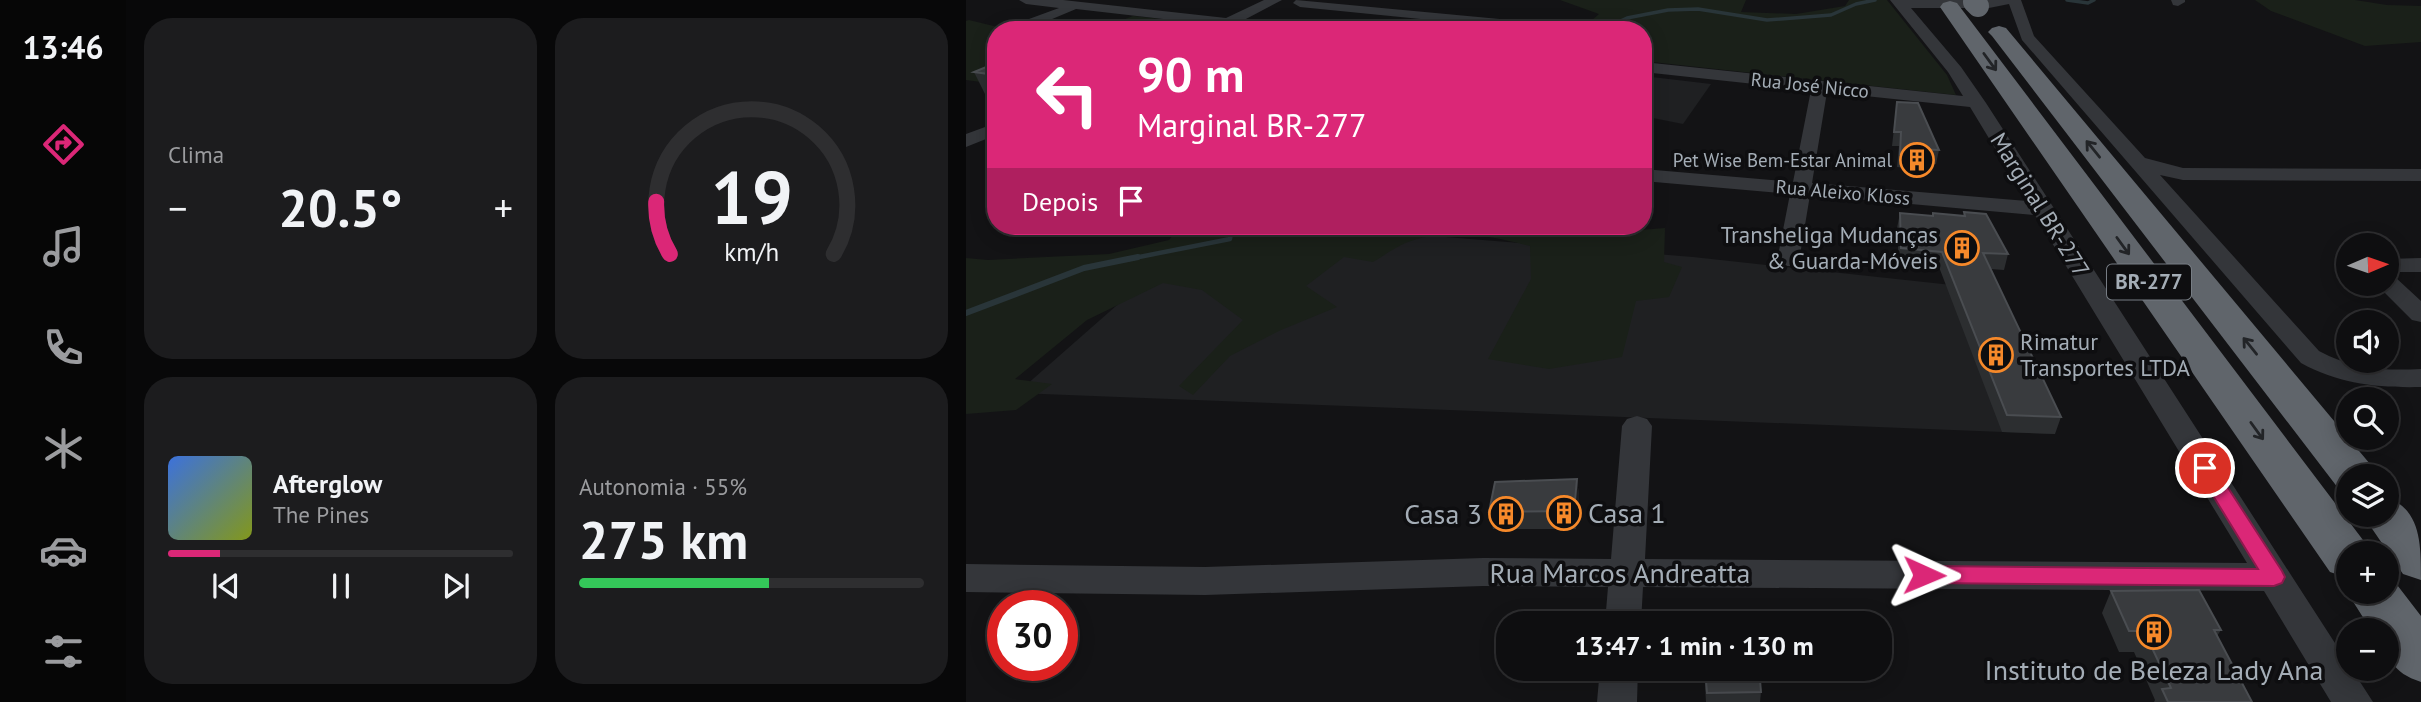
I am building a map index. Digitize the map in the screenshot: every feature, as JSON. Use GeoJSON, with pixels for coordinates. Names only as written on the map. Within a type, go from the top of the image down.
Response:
{"type":"FeatureCollection","features":[{"type":"Feature","properties":{"kind":"highway","name":"BR-277"},"geometry":{"type":"LineString","coordinates":[[1968,2],[2140,208],[2344,464]]}},
{"type":"Feature","properties":{"kind":"highway","name":"BR-277"},"geometry":{"type":"LineString","coordinates":[[1968,2],[2336,541]]}},
{"type":"Feature","properties":{"kind":"highway"},"geometry":{"type":"LineString","coordinates":[[2136,161],[2140,208]]}},
{"type":"Feature","properties":{"kind":"highway"},"geometry":{"type":"LineString","coordinates":[[2395,527],[2421,560]]}},
{"type":"Feature","properties":{"kind":"highway"},"geometry":{"type":"LineString","coordinates":[[2382,604],[2421,658]]}},
{"type":"Feature","properties":{"kind":"street"},"geometry":{"type":"LineString","coordinates":[[1026,0],[1083,3],[1220,21]]}},
{"type":"Feature","properties":{"kind":"street"},"geometry":{"type":"LineString","coordinates":[[1230,21],[1275,0]]}},
{"type":"Feature","properties":{"kind":"street"},"geometry":{"type":"LineString","coordinates":[[1379,21],[1406,14],[1433,0]]}},
{"type":"Feature","properties":{"kind":"street"},"geometry":{"type":"LineString","coordinates":[[2014,0],[2027,37],[2310,357],[2329,369],[2354,377],[2421,379]]}},
{"type":"Feature","properties":{"kind":"street"},"geometry":{"type":"LineString","coordinates":[[1898,2],[1994,4],[1968,2]]}},
{"type":"Feature","properties":{"kind":"street","name":"Marginal BR-277"},"geometry":{"type":"LineString","coordinates":[[1898,2],[1948,59],[1977,103],[2353,702]]}},
{"type":"Feature","properties":{"kind":"street"},"geometry":{"type":"LineString","coordinates":[[1036,21],[1083,3]]}},
{"type":"Feature","properties":{"kind":"street"},"geometry":{"type":"LineString","coordinates":[[1300,3],[1386,19]]}},
{"type":"Feature","properties":{"kind":"street"},"geometry":{"type":"LineString","coordinates":[[1406,14],[1479,21]]}},
{"type":"Feature","properties":{"kind":"street","name":"Rua José Nicco"},"geometry":{"type":"LineString","coordinates":[[1652,68],[1977,103]]}},
{"type":"Feature","properties":{"kind":"street"},"geometry":{"type":"LineString","coordinates":[[1788,261],[1820,86]]}},
{"type":"Feature","properties":{"kind":"street"},"geometry":{"type":"LineString","coordinates":[[2136,161],[2183,174],[2421,175]]}},
{"type":"Feature","properties":{"kind":"street","name":"Rua Aleixo Kloss"},"geometry":{"type":"LineString","coordinates":[[1652,176],[2043,209]]}},
{"type":"Feature","properties":{"kind":"street"},"geometry":{"type":"LineString","coordinates":[[2399,270],[2421,265]]}},
{"type":"Feature","properties":{"kind":"street"},"geometry":{"type":"LineString","coordinates":[[2399,285],[2421,314]]}},
{"type":"Feature","properties":{"kind":"street"},"geometry":{"type":"LineString","coordinates":[[1624,611],[1637,426]]}},
{"type":"Feature","properties":{"kind":"street","name":"Rua Marcos Andreatta"},"geometry":{"type":"LineString","coordinates":[[966,578],[1205,581],[1453,572],[2274,577]]}},
{"type":"Feature","properties":{"kind":"street"},"geometry":{"type":"LineString","coordinates":[[1617,702],[1618,681]]}},
{"type":"Feature","properties":{"kind":"shaded area"},"geometry":{"type":"Polygon","coordinates":[[[1560,0],[1746,0],[1741,12],[1796,14],[1845,6],[1849,0],[1887,0],[1947,75],[1956,95],[1652,62],[1652,21],[1591,21],[1599,14],[1560,0]]]}},
{"type":"Feature","properties":{"kind":"shaded area"},"geometry":{"type":"Polygon","coordinates":[[[2255,0],[2355,0],[2421,6],[2421,42],[2365,46],[2271,11],[2255,0]]]}},
{"type":"Feature","properties":{"kind":"shaded area"},"geometry":{"type":"Polygon","coordinates":[[[1133,16],[1180,21],[1120,21],[1133,16]]]}},
{"type":"Feature","properties":{"kind":"shaded area"},"geometry":{"type":"Polygon","coordinates":[[[966,21],[987,24],[987,83],[966,80],[966,21]]]}},
{"type":"Feature","properties":{"kind":"shaded area"},"geometry":{"type":"Polygon","coordinates":[[[1652,77],[1711,84],[1683,124],[1652,118],[1652,77]]]}},
{"type":"Feature","properties":{"kind":"shaded area"},"geometry":{"type":"Polygon","coordinates":[[[1665,228],[1664,262],[1682,267],[1669,297],[1636,301],[1622,357],[1549,369],[1488,359],[1531,279],[1530,246],[1478,235],[1652,235],[1652,229],[1665,228]]]}},
{"type":"Feature","properties":{"kind":"shaded area"},"geometry":{"type":"Polygon","coordinates":[[[1173,235],[1436,235],[1406,243],[1373,262],[1344,257],[1306,286],[1337,307],[1281,330],[1230,356],[1193,395],[1179,386],[1243,320],[1202,290],[1163,283],[1087,320],[1015,379],[1052,384],[1016,410],[966,414],[966,258],[988,260],[1109,254],[1169,240],[1173,235]]]}},
{"type":"Feature","properties":{"kind":"shaded area"},"geometry":{"type":"Polygon","coordinates":[[[1197,235],[1421,235],[1693,257],[1989,289],[2055,434],[1017,393],[1197,235]]]}},
{"type":"Feature","properties":{"kind":"building"},"geometry":{"type":"Polygon","coordinates":[[[987,67],[987,74],[974,72],[987,67]]]}},
{"type":"Feature","properties":{"kind":"building"},"geometry":{"type":"Polygon","coordinates":[[[1897,102],[1918,103],[1939,150],[1918,149],[1918,155],[1900,154],[1901,132],[1894,132],[1897,102]]]}},
{"type":"Feature","properties":{"kind":"building"},"geometry":{"type":"Polygon","coordinates":[[[1964,212],[1986,214],[2008,254],[1983,253],[2061,417],[2007,415],[1942,252],[1901,248],[1900,213],[1965,216],[1964,212]]]}},
{"type":"Feature","properties":{"kind":"building"},"geometry":{"type":"Polygon","coordinates":[[[1577,479],[1574,511],[1489,512],[1495,482],[1577,479]]]}},
{"type":"Feature","properties":{"kind":"building"},"geometry":{"type":"Polygon","coordinates":[[[2199,590],[2221,630],[2214,630],[2252,702],[2168,702],[2162,689],[2171,688],[2144,631],[2129,631],[2111,591],[2199,590]]]}},
{"type":"Feature","properties":{"kind":"building"},"geometry":{"type":"Polygon","coordinates":[[[1706,681],[1760,681],[1761,692],[1707,693],[1706,681]]]}},
{"type":"Feature","properties":{"kind":"waterway"},"geometry":{"type":"LineString","coordinates":[[1620,21],[1668,10],[1698,9],[1767,20],[1831,15],[1856,4],[1875,0]]}},
{"type":"Feature","properties":{"kind":"waterway"},"geometry":{"type":"LineString","coordinates":[[2067,0],[2088,3],[2094,0]]}},
{"type":"Feature","properties":{"kind":"waterway"},"geometry":{"type":"LineString","coordinates":[[1129,259],[1230,239],[1231,235]]}},
{"type":"Feature","properties":{"kind":"waterway"},"geometry":{"type":"LineString","coordinates":[[966,313],[1084,268],[1138,257]]}},
{"type":"Feature","properties":{"kind":"place","name":"Pet Wise Bem-Estar Animal"},"geometry":{"type":"Point","coordinates":[1917,160]}},
{"type":"Feature","properties":{"kind":"place","name":"Transheliga Mudanças & Guarda-Móveis"},"geometry":{"type":"Point","coordinates":[1962,248]}},
{"type":"Feature","properties":{"kind":"place","name":"Rimatur Transportes LTDA"},"geometry":{"type":"Point","coordinates":[1996,355]}},
{"type":"Feature","properties":{"kind":"place","name":"Casa 1"},"geometry":{"type":"Point","coordinates":[1564,513]}},
{"type":"Feature","properties":{"kind":"place","name":"Casa 3"},"geometry":{"type":"Point","coordinates":[1506,514]}},
{"type":"Feature","properties":{"kind":"place","name":"Instituto de Beleza Lady Ana"},"geometry":{"type":"Point","coordinates":[2154,632]}},
{"type":"Feature","properties":{"kind":"route"},"geometry":{"type":"LineString","coordinates":[[1924,575],[2274,577],[2205,468]]}}]}
